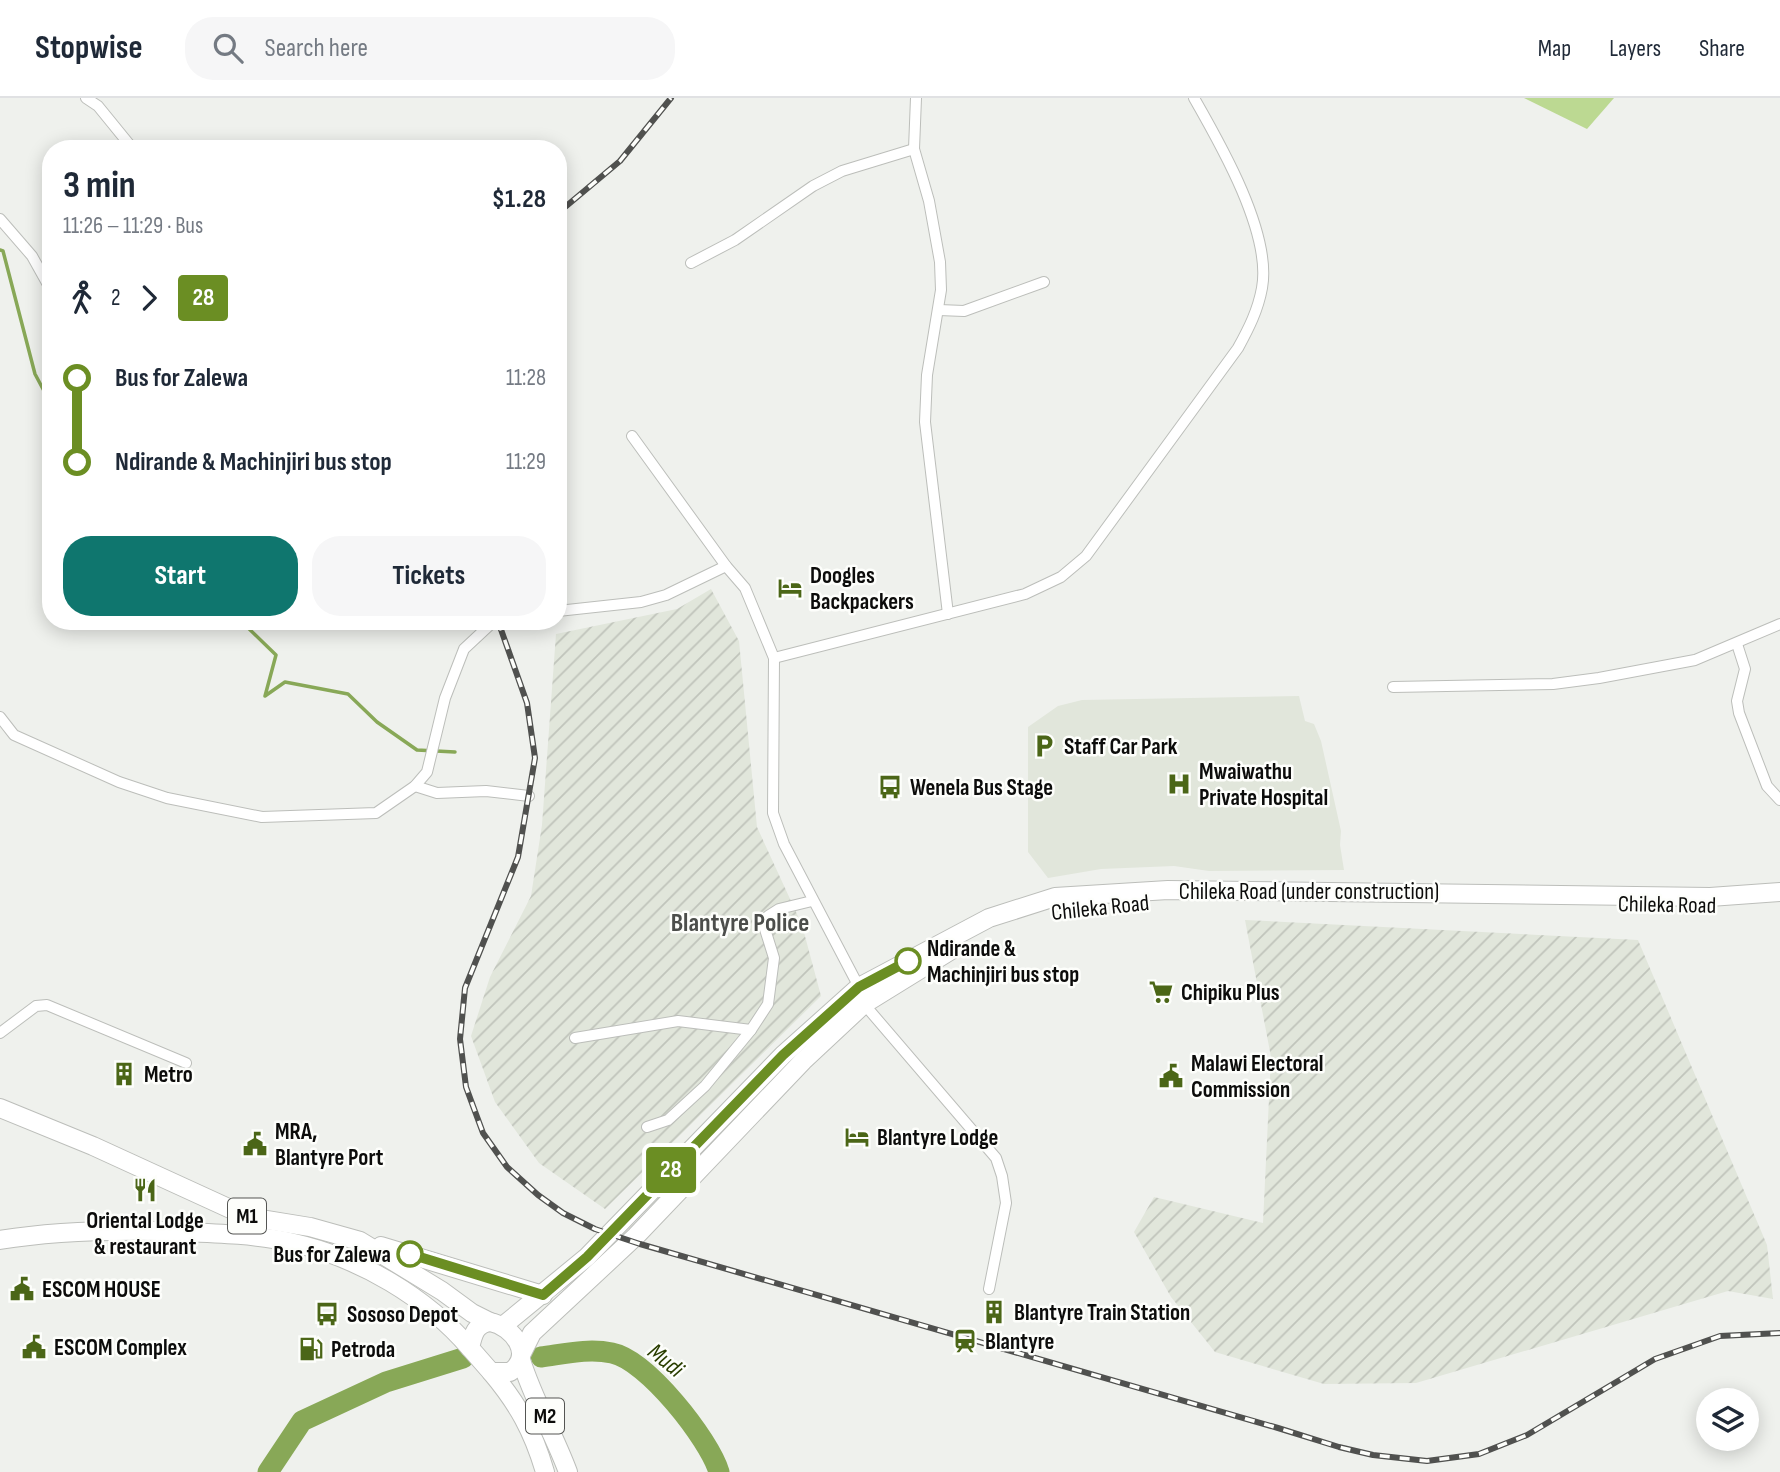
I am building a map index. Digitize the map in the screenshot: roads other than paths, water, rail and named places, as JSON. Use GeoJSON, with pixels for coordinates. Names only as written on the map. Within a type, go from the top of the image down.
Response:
{"type":"FeatureCollection","features":[{"type":"Feature","properties":{"kind":"highway","name":"Chileka Road (under construction)"},"geometry":{"type":"LineString","coordinates":[[861,996],[989,918],[1055,897],[1168,890],[1710,897],[1780,892]]}},
{"type":"Feature","properties":{"kind":"highway","name":"Chileka Road"},"geometry":{"type":"LineString","coordinates":[[861,996],[987,929],[1081,904],[1124,900],[1471,901],[1705,906],[1780,902]]}},
{"type":"Feature","properties":{"kind":"highway"},"geometry":{"type":"LineString","coordinates":[[497,1324],[543,1295],[587,1257],[783,1055],[861,996]]}},
{"type":"Feature","properties":{"kind":"highway"},"geometry":{"type":"LineString","coordinates":[[521,1357],[517,1340],[497,1324],[484,1323],[475,1330],[470,1348],[491,1372],[510,1372],[521,1357],[532,1333],[636,1236],[803,1061],[861,996]]}},
{"type":"Feature","properties":{"kind":"highway","name":"M1"},"geometry":{"type":"LineString","coordinates":[[0,1108],[93,1146],[248,1217],[310,1227],[360,1241],[442,1291],[472,1314],[497,1324]]}},
{"type":"Feature","properties":{"kind":"highway","name":"M1"},"geometry":{"type":"LineString","coordinates":[[0,1240],[110,1230],[248,1236],[314,1249],[366,1269],[399,1288],[456,1331],[470,1348]]}},
{"type":"Feature","properties":{"kind":"highway"},"geometry":{"type":"LineString","coordinates":[[360,1241],[543,1295]]}},
{"type":"Feature","properties":{"kind":"highway","name":"M2"},"geometry":{"type":"LineString","coordinates":[[521,1357],[529,1385],[548,1422],[568,1472]]}},
{"type":"Feature","properties":{"kind":"highway","name":"M2"},"geometry":{"type":"LineString","coordinates":[[491,1372],[517,1404],[545,1472]]}},
{"type":"Feature","properties":{"kind":"street"},"geometry":{"type":"LineString","coordinates":[[86,98],[98,106],[126,140]]}},
{"type":"Feature","properties":{"kind":"street"},"geometry":{"type":"LineString","coordinates":[[916,98],[914,149],[929,201],[940,262],[941,290],[927,374],[925,422],[948,614]]}},
{"type":"Feature","properties":{"kind":"street"},"geometry":{"type":"LineString","coordinates":[[774,658],[1025,594],[1061,577],[1086,556],[1238,348],[1254,318],[1263,286],[1263,256],[1241,188],[1194,98]]}},
{"type":"Feature","properties":{"kind":"street"},"geometry":{"type":"LineString","coordinates":[[691,263],[736,240],[781,207],[842,171],[914,149]]}},
{"type":"Feature","properties":{"kind":"street"},"geometry":{"type":"LineString","coordinates":[[0,219],[32,256],[42,274]]}},
{"type":"Feature","properties":{"kind":"street"},"geometry":{"type":"LineString","coordinates":[[939,310],[964,311],[1044,282]]}},
{"type":"Feature","properties":{"kind":"street"},"geometry":{"type":"LineString","coordinates":[[632,436],[726,566],[745,588],[774,658],[773,813],[784,844],[812,901],[861,996],[996,1158],[1006,1203],[989,1289]]}},
{"type":"Feature","properties":{"kind":"street"},"geometry":{"type":"LineString","coordinates":[[567,610],[642,602],[666,595],[726,566]]}},
{"type":"Feature","properties":{"kind":"street"},"geometry":{"type":"LineString","coordinates":[[1393,687],[1553,684],[1644,671],[1695,660],[1780,624]]}},
{"type":"Feature","properties":{"kind":"street"},"geometry":{"type":"LineString","coordinates":[[0,717],[14,735],[119,782],[167,798],[262,817],[376,813],[415,786],[427,772],[445,698],[464,649],[484,630]]}},
{"type":"Feature","properties":{"kind":"street"},"geometry":{"type":"LineString","coordinates":[[1737,643],[1745,669],[1737,701],[1739,713],[1767,786],[1780,800]]}},
{"type":"Feature","properties":{"kind":"street"},"geometry":{"type":"LineString","coordinates":[[415,786],[437,793],[486,792],[529,796]]}},
{"type":"Feature","properties":{"kind":"street"},"geometry":{"type":"LineString","coordinates":[[647,1127],[667,1120],[705,1086],[751,1030],[768,1004],[774,958],[764,926],[768,916],[779,909],[812,901]]}},
{"type":"Feature","properties":{"kind":"street"},"geometry":{"type":"LineString","coordinates":[[0,1033],[36,1006],[47,1006],[186,1063]]}},
{"type":"Feature","properties":{"kind":"street"},"geometry":{"type":"LineString","coordinates":[[575,1038],[678,1021],[751,1030]]}},
{"type":"Feature","properties":{"kind":"waterway"},"geometry":{"type":"LineString","coordinates":[[0,250],[3,251],[35,374],[42,387]]}},
{"type":"Feature","properties":{"kind":"waterway"},"geometry":{"type":"LineString","coordinates":[[250,630],[276,655],[265,696],[285,682],[348,694],[377,722],[417,750],[455,752]]}},
{"type":"Feature","properties":{"kind":"waterway","name":"Mudi"},"geometry":{"type":"LineString","coordinates":[[541,1357],[594,1351],[612,1353],[626,1359],[659,1385],[675,1403],[703,1440],[719,1472]]}},
{"type":"Feature","properties":{"kind":"waterway","name":"Mudi"},"geometry":{"type":"LineString","coordinates":[[268,1472],[302,1421],[386,1382],[463,1358]]}},
{"type":"Feature","properties":{"kind":"railway"},"geometry":{"type":"LineString","coordinates":[[567,205],[620,161],[671,98]]}},
{"type":"Feature","properties":{"kind":"railway"},"geometry":{"type":"LineString","coordinates":[[501,630],[527,703],[535,758],[518,857],[465,988],[460,1039],[466,1087],[483,1133],[507,1167],[563,1213],[595,1229],[640,1244],[1339,1447],[1373,1455],[1427,1461],[1479,1454],[1527,1435],[1655,1359],[1720,1336],[1780,1333]]}},
{"type":"Feature","properties":{"kind":"place","name":"Doogles Backpackers"},"geometry":{"type":"Point","coordinates":[790,588]}},
{"type":"Feature","properties":{"kind":"place","name":"Staff Car Park"},"geometry":{"type":"Point","coordinates":[1044,746]}},
{"type":"Feature","properties":{"kind":"place","name":"Mwaiwathu Private Hospital"},"geometry":{"type":"Point","coordinates":[1179,784]}},
{"type":"Feature","properties":{"kind":"place","name":"Wenela Bus Stage"},"geometry":{"type":"Point","coordinates":[890,787]}},
{"type":"Feature","properties":{"kind":"place","name":"Ndirande & Machinjiri bus stop"},"geometry":{"type":"Point","coordinates":[908,961]}},
{"type":"Feature","properties":{"kind":"place","name":"Chipiku Plus"},"geometry":{"type":"Point","coordinates":[1161,992]}},
{"type":"Feature","properties":{"kind":"place","name":"Metro"},"geometry":{"type":"Point","coordinates":[124,1074]}},
{"type":"Feature","properties":{"kind":"place","name":"Malawi Electoral Commission"},"geometry":{"type":"Point","coordinates":[1171,1076]}},
{"type":"Feature","properties":{"kind":"place","name":"Blantyre Lodge"},"geometry":{"type":"Point","coordinates":[857,1137]}},
{"type":"Feature","properties":{"kind":"place","name":"MRA, Blantyre Port"},"geometry":{"type":"Point","coordinates":[255,1144]}},
{"type":"Feature","properties":{"kind":"place","name":"Oriental Lodge & restaurant"},"geometry":{"type":"Point","coordinates":[145,1190]}},
{"type":"Feature","properties":{"kind":"place","name":"Bus for Zalewa"},"geometry":{"type":"Point","coordinates":[410,1254]}},
{"type":"Feature","properties":{"kind":"place","name":"ESCOM HOUSE"},"geometry":{"type":"Point","coordinates":[22,1289]}},
{"type":"Feature","properties":{"kind":"place","name":"Blantyre Train Station"},"geometry":{"type":"Point","coordinates":[994,1312]}},
{"type":"Feature","properties":{"kind":"place","name":"Sososo Depot"},"geometry":{"type":"Point","coordinates":[327,1314]}},
{"type":"Feature","properties":{"kind":"place","name":"Blantyre"},"geometry":{"type":"Point","coordinates":[965,1341]}},
{"type":"Feature","properties":{"kind":"place","name":"ESCOM Complex"},"geometry":{"type":"Point","coordinates":[34,1347]}},
{"type":"Feature","properties":{"kind":"place","name":"Petroda"},"geometry":{"type":"Point","coordinates":[311,1349]}},
{"type":"Feature","properties":{"kind":"district","name":"Blantyre Police"},"geometry":{"type":"Point","coordinates":[740,922]}}]}
